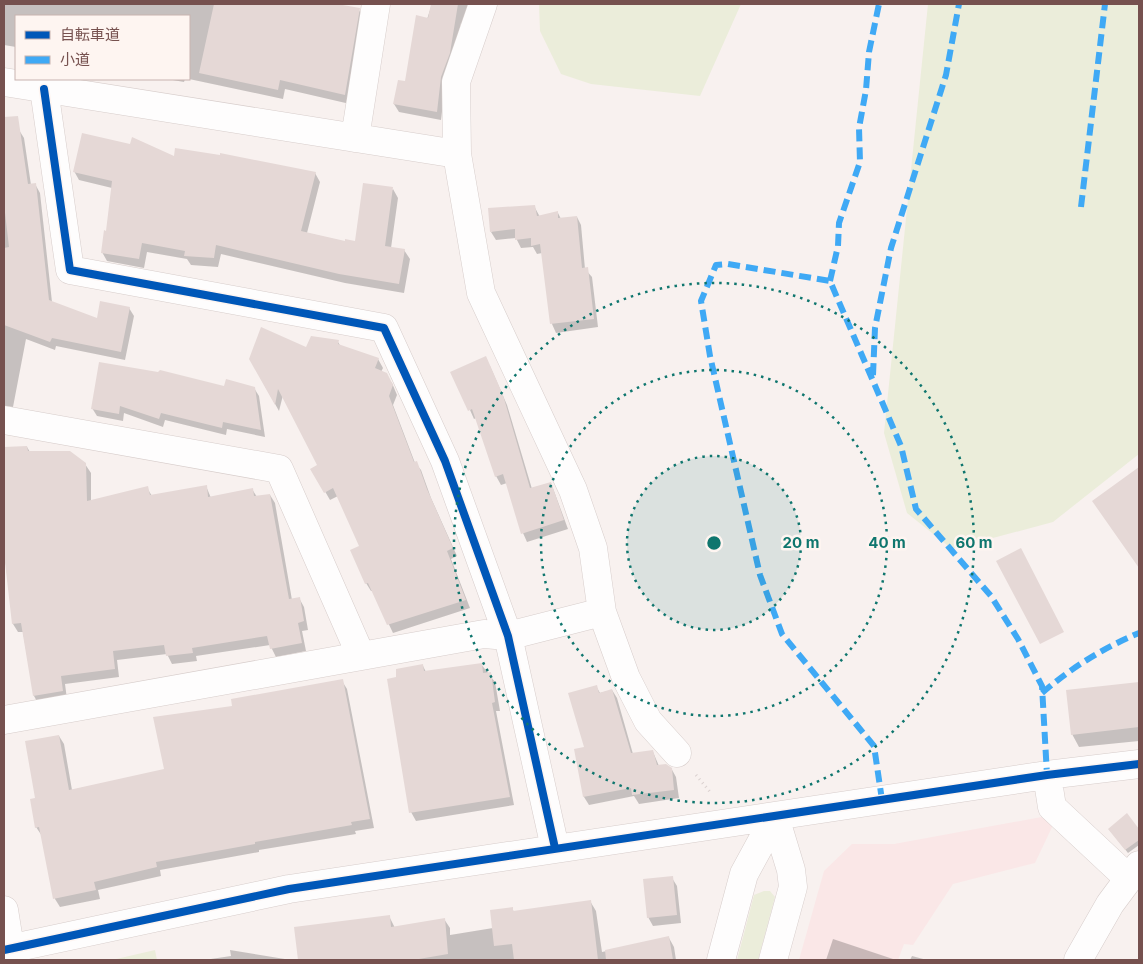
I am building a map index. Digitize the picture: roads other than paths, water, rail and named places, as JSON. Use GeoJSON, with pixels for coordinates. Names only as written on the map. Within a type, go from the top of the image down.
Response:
{"type":"FeatureCollection","features":[{"type":"Feature","properties":{"kind":"street"},"geometry":{"type":"LineString","coordinates":[[354,138],[376,4]]}},
{"type":"Feature","properties":{"kind":"street"},"geometry":{"type":"LineString","coordinates":[[483,4],[456,82],[458,154],[481,293],[573,490],[593,548],[602,612],[626,678],[648,720],[677,753]]}},
{"type":"Feature","properties":{"kind":"street"},"geometry":{"type":"LineString","coordinates":[[4,82],[458,154]]}},
{"type":"Feature","properties":{"kind":"street"},"geometry":{"type":"LineString","coordinates":[[44,89],[70,270],[384,328],[445,461],[508,636],[555,848]]}},
{"type":"Feature","properties":{"kind":"street"},"geometry":{"type":"LineString","coordinates":[[4,420],[279,469],[362,656]]}},
{"type":"Feature","properties":{"kind":"street"},"geometry":{"type":"LineString","coordinates":[[4,720],[484,634],[508,636],[602,612]]}},
{"type":"Feature","properties":{"kind":"street"},"geometry":{"type":"LineString","coordinates":[[4,910],[8,953],[289,889],[555,848],[1139,764]]}},
{"type":"Feature","properties":{"kind":"street"},"geometry":{"type":"LineString","coordinates":[[1047,776],[1052,807],[1133,872],[1078,960]]}},
{"type":"Feature","properties":{"kind":"street"},"geometry":{"type":"LineString","coordinates":[[721,960],[744,874],[775,817]]}},
{"type":"Feature","properties":{"kind":"street"},"geometry":{"type":"LineString","coordinates":[[773,960],[793,888],[791,870],[775,817]]}}]}
